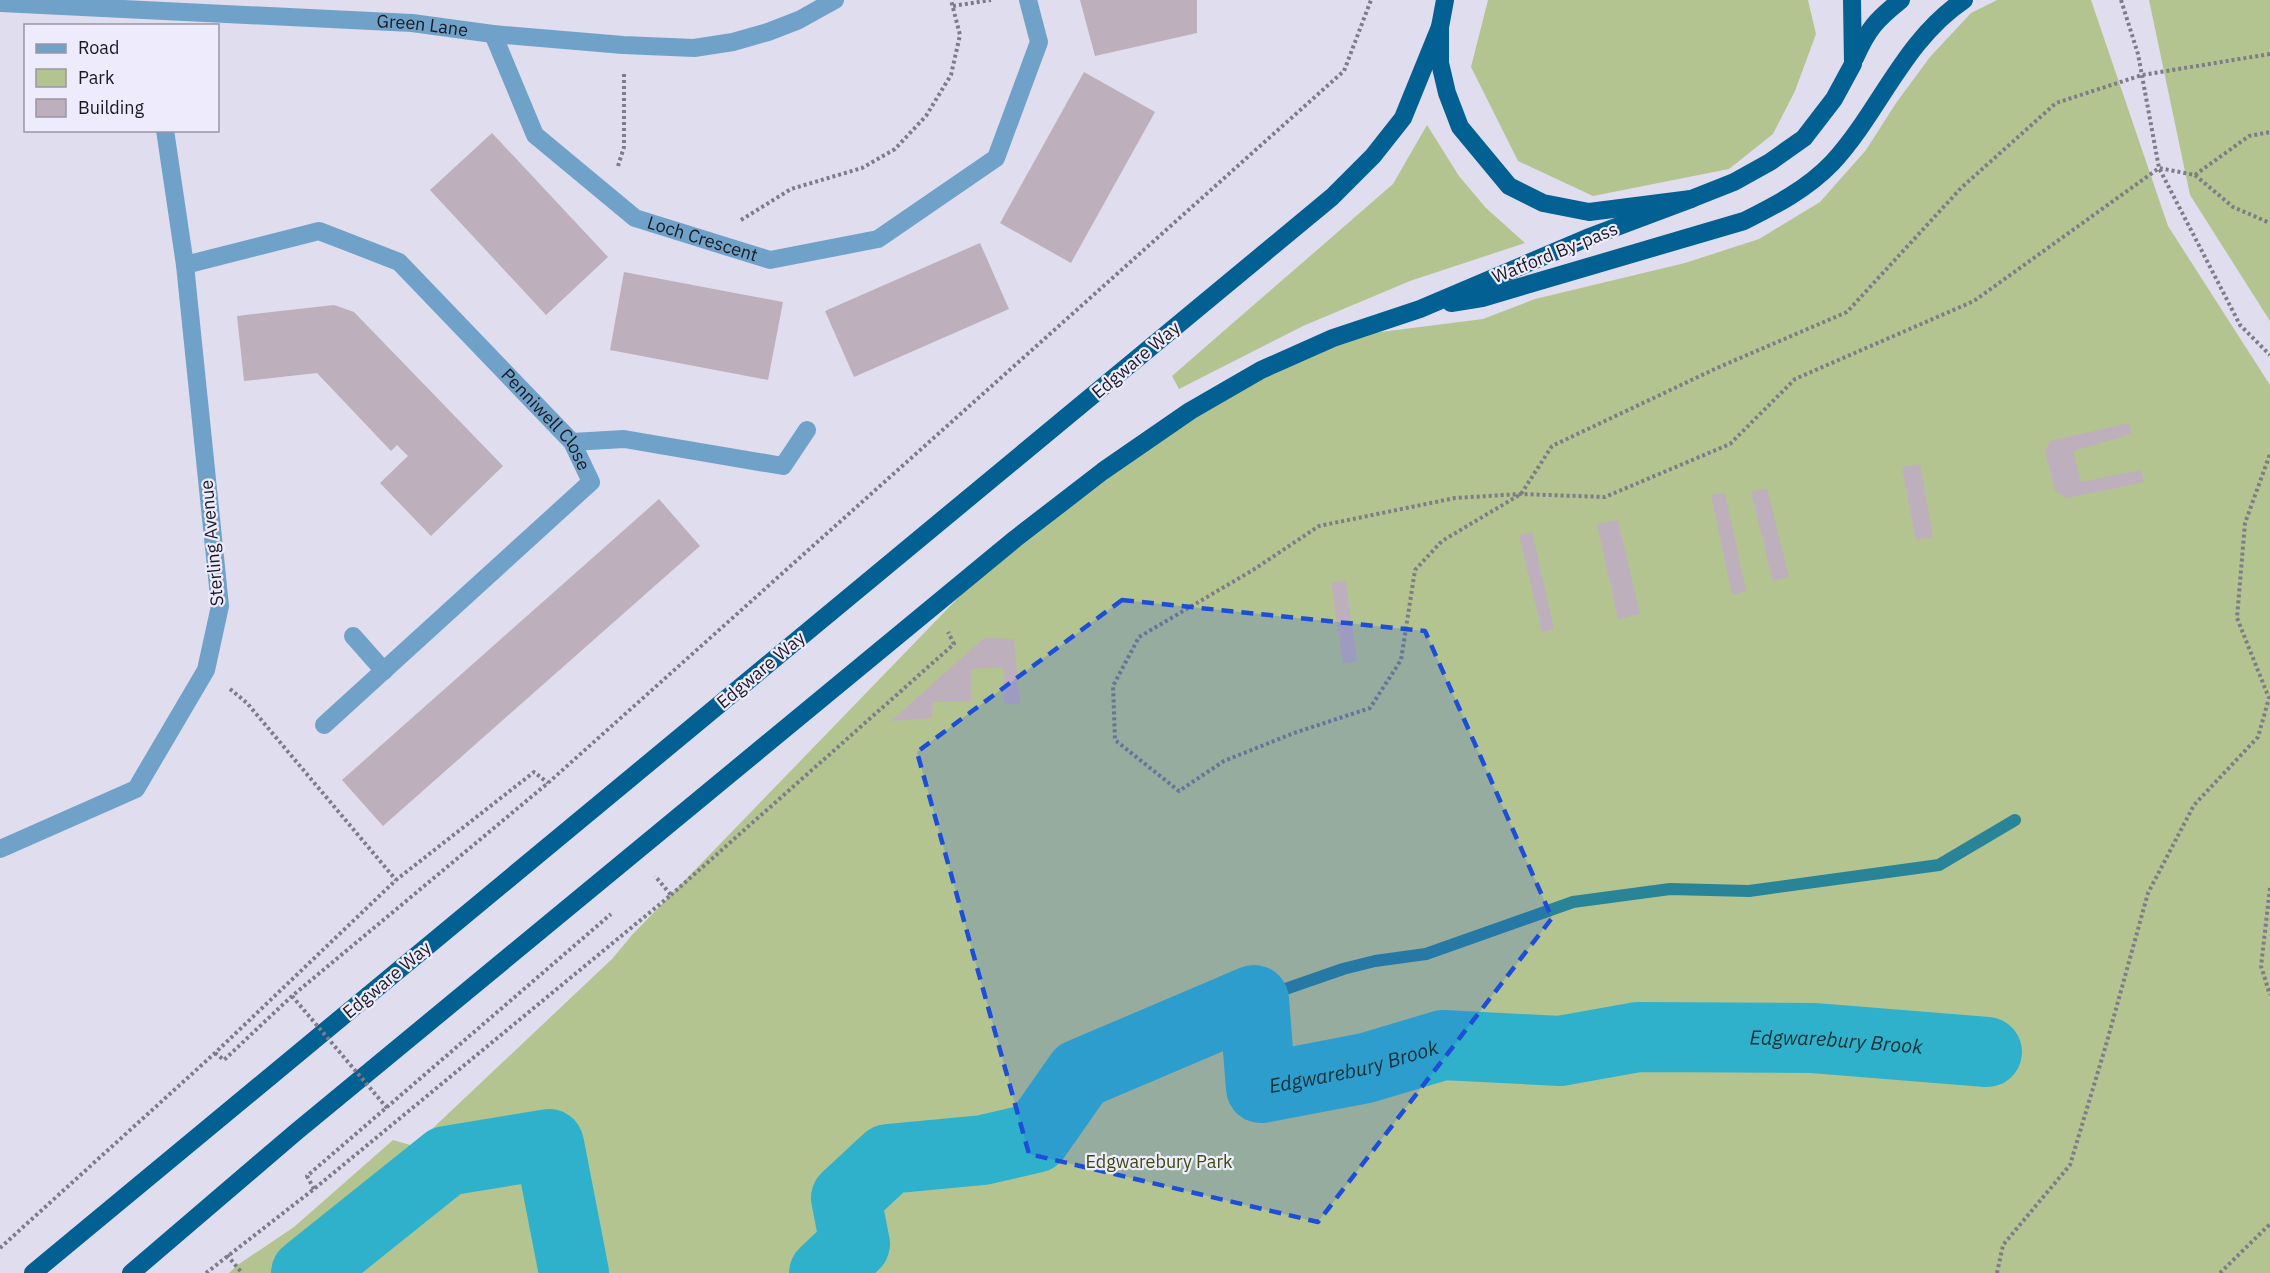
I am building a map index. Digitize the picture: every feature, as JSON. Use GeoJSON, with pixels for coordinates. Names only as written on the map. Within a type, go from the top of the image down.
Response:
{"type":"FeatureCollection","features":[{"type":"Feature","properties":{"kind":"highway"},"geometry":{"type":"LineString","coordinates":[[1445,0],[1440,27],[1440,63],[1447,93],[1460,127],[1509,186],[1543,203],[1589,212],[1691,199],[1734,182],[1770,162],[1804,138],[1834,99],[1853,64],[1866,33],[1882,15],[1901,0]]}},
{"type":"Feature","properties":{"kind":"highway"},"geometry":{"type":"LineString","coordinates":[[1852,0],[1853,64]]}},
{"type":"Feature","properties":{"kind":"highway"},"geometry":{"type":"LineString","coordinates":[[131,1273],[306,1124],[933,607],[1103,471],[1190,411],[1261,370],[1323,342],[1420,309],[1493,295],[1744,221],[1778,204],[1806,185],[1831,163],[1852,137],[1916,43],[1964,0]]}},
{"type":"Feature","properties":{"kind":"highway","name":"Edgware Way"},"geometry":{"type":"LineString","coordinates":[[33,1273],[1332,197],[1373,156],[1403,118],[1440,27]]}},
{"type":"Feature","properties":{"kind":"highway","name":"Watford By-pass"},"geometry":{"type":"LineString","coordinates":[[1420,309],[1587,238],[1691,199]]}},
{"type":"Feature","properties":{"kind":"street","name":"Green Lane"},"geometry":{"type":"LineString","coordinates":[[0,3],[117,4],[149,18],[412,23],[493,34],[623,45],[694,48],[733,42],[768,33],[799,20],[835,0]]}},
{"type":"Feature","properties":{"kind":"street","name":"Loch Crescent"},"geometry":{"type":"LineString","coordinates":[[493,34],[535,135],[635,218],[770,260],[878,239],[996,158],[1040,42],[1028,0]]}},
{"type":"Feature","properties":{"kind":"street","name":"Sterling Avenue"},"geometry":{"type":"LineString","coordinates":[[0,849],[136,789],[206,670],[220,606],[185,265],[165,132]]}},
{"type":"Feature","properties":{"kind":"street","name":"Penniwell Close"},"geometry":{"type":"LineString","coordinates":[[185,265],[319,231],[399,262],[572,442],[591,482],[324,725]]}},
{"type":"Feature","properties":{"kind":"street"},"geometry":{"type":"LineString","coordinates":[[572,442],[624,439],[783,466],[807,430]]}},
{"type":"Feature","properties":{"kind":"street"},"geometry":{"type":"LineString","coordinates":[[353,636],[384,671]]}},
{"type":"Feature","properties":{"kind":"path"},"geometry":{"type":"LineString","coordinates":[[724,245],[744,217],[791,189],[862,168],[894,148],[926,116],[951,75],[960,35],[951,0]]}},
{"type":"Feature","properties":{"kind":"path"},"geometry":{"type":"LineString","coordinates":[[953,6],[991,0]]}},
{"type":"Feature","properties":{"kind":"path"},"geometry":{"type":"LineString","coordinates":[[215,1053],[225,1060],[292,996],[548,783],[1344,71],[1371,0]]}},
{"type":"Feature","properties":{"kind":"path"},"geometry":{"type":"LineString","coordinates":[[2121,0],[2142,75],[2159,168],[2240,325],[2270,355]]}},
{"type":"Feature","properties":{"kind":"path"},"geometry":{"type":"LineString","coordinates":[[593,183],[616,169],[624,147],[623,45]]}},
{"type":"Feature","properties":{"kind":"path"},"geometry":{"type":"LineString","coordinates":[[2270,54],[2142,75],[2056,103],[1960,188],[1847,312],[1717,368],[1552,446],[1521,494],[1442,541],[1415,570],[1401,660],[1370,708],[1294,733],[1224,761],[1179,791],[1115,740],[1113,686],[1139,637],[1253,570],[1319,526],[1455,498],[1521,494],[1605,497],[1730,444],[1795,379],[1974,301],[2159,168],[2195,176],[2233,207],[2270,223]]}},
{"type":"Feature","properties":{"kind":"path"},"geometry":{"type":"LineString","coordinates":[[2195,176],[2249,136],[2270,132]]}},
{"type":"Feature","properties":{"kind":"path"},"geometry":{"type":"LineString","coordinates":[[1997,1273],[2003,1245],[2070,1165],[2148,893],[2194,805],[2258,737],[2270,698],[2237,618],[2245,523],[2270,454]]}},
{"type":"Feature","properties":{"kind":"path"},"geometry":{"type":"LineString","coordinates":[[206,1273],[314,1189],[671,895],[954,644],[933,607]]}},
{"type":"Feature","properties":{"kind":"path"},"geometry":{"type":"LineString","coordinates":[[206,670],[247,704],[396,880]]}},
{"type":"Feature","properties":{"kind":"path"},"geometry":{"type":"LineString","coordinates":[[0,1248],[215,1053],[396,880],[534,772],[548,783]]}},
{"type":"Feature","properties":{"kind":"path"},"geometry":{"type":"LineString","coordinates":[[649,881],[656,875],[671,895]]}},
{"type":"Feature","properties":{"kind":"path"},"geometry":{"type":"LineString","coordinates":[[2270,888],[2261,966],[2270,995]]}},
{"type":"Feature","properties":{"kind":"path"},"geometry":{"type":"LineString","coordinates":[[314,1189],[307,1176],[618,909]]}},
{"type":"Feature","properties":{"kind":"path"},"geometry":{"type":"LineString","coordinates":[[292,996],[387,1108]]}},
{"type":"Feature","properties":{"kind":"path"},"geometry":{"type":"LineString","coordinates":[[2220,1273],[2270,1224]]}},
{"type":"Feature","properties":{"kind":"path"},"geometry":{"type":"LineString","coordinates":[[227,1255],[242,1273]]}},
{"type":"Feature","properties":{"kind":"highlighted area"},"geometry":{"type":"Polygon","coordinates":[[[1122,600],[1425,631],[1552,918],[1318,1222],[1029,1154],[917,752],[1122,600]]]}},
{"type":"Feature","properties":{"kind":"green space"},"geometry":{"type":"Polygon","coordinates":[[[1488,0],[1808,0],[1816,34],[1795,91],[1773,134],[1729,169],[1593,196],[1518,161],[1471,67],[1488,0]]]}},
{"type":"Feature","properties":{"kind":"green space","name":"Edgwarebury Park"},"geometry":{"type":"Polygon","coordinates":[[[1997,0],[2091,0],[2168,226],[2270,385],[2270,1273],[229,1273],[294,1227],[393,1140],[414,1146],[612,959],[632,935],[1015,539],[1103,471],[1333,338],[1483,319],[1535,299],[1685,263],[1759,239],[1820,202],[1866,150],[1896,103],[1930,57],[1971,13],[1997,0]]]}},
{"type":"Feature","properties":{"kind":"green space"},"geometry":{"type":"Polygon","coordinates":[[[2149,0],[2270,0],[2270,321],[2190,195],[2149,0]]]}},
{"type":"Feature","properties":{"kind":"green space"},"geometry":{"type":"Polygon","coordinates":[[[1427,125],[1459,176],[1486,208],[1525,243],[1410,281],[1303,326],[1179,389],[1172,376],[1393,184],[1427,125]]]}},
{"type":"Feature","properties":{"kind":"building"},"geometry":{"type":"Polygon","coordinates":[[[1080,0],[1197,0],[1197,33],[1095,56],[1080,0]]]}},
{"type":"Feature","properties":{"kind":"building"},"geometry":{"type":"Polygon","coordinates":[[[1084,72],[1155,112],[1071,263],[1000,223],[1084,72]]]}},
{"type":"Feature","properties":{"kind":"building"},"geometry":{"type":"Polygon","coordinates":[[[492,133],[608,257],[546,315],[430,190],[492,133]]]}},
{"type":"Feature","properties":{"kind":"building"},"geometry":{"type":"Polygon","coordinates":[[[980,243],[1009,309],[854,377],[825,311],[980,243]]]}},
{"type":"Feature","properties":{"kind":"building"},"geometry":{"type":"Polygon","coordinates":[[[624,272],[783,302],[768,380],[610,350],[624,272]]]}},
{"type":"Feature","properties":{"kind":"building"},"geometry":{"type":"Polygon","coordinates":[[[334,305],[354,312],[503,466],[431,536],[380,483],[408,456],[397,445],[391,451],[317,373],[244,381],[237,316],[334,305]]]}},
{"type":"Feature","properties":{"kind":"building"},"geometry":{"type":"Polygon","coordinates":[[[2129,423],[2132,434],[2073,451],[2081,482],[2141,470],[2144,482],[2067,498],[2055,491],[2045,451],[2050,441],[2129,423]]]}},
{"type":"Feature","properties":{"kind":"building"},"geometry":{"type":"Polygon","coordinates":[[[1920,464],[1933,537],[1916,540],[1902,467],[1920,464]]]}},
{"type":"Feature","properties":{"kind":"building"},"geometry":{"type":"Polygon","coordinates":[[[1767,488],[1789,577],[1773,581],[1751,492],[1767,488]]]}},
{"type":"Feature","properties":{"kind":"building"},"geometry":{"type":"Polygon","coordinates":[[[1725,493],[1746,591],[1732,595],[1711,495],[1725,493]]]}},
{"type":"Feature","properties":{"kind":"building"},"geometry":{"type":"Polygon","coordinates":[[[659,499],[700,546],[383,826],[342,780],[659,499]]]}},
{"type":"Feature","properties":{"kind":"building"},"geometry":{"type":"Polygon","coordinates":[[[1618,520],[1640,614],[1618,619],[1597,524],[1618,520]]]}},
{"type":"Feature","properties":{"kind":"building"},"geometry":{"type":"Polygon","coordinates":[[[1532,532],[1554,629],[1542,632],[1519,535],[1532,532]]]}},
{"type":"Feature","properties":{"kind":"building"},"geometry":{"type":"Polygon","coordinates":[[[1346,581],[1357,661],[1343,664],[1331,582],[1346,581]]]}},
{"type":"Feature","properties":{"kind":"building"},"geometry":{"type":"Polygon","coordinates":[[[984,638],[1014,639],[1020,704],[1004,703],[1003,667],[971,669],[971,701],[933,702],[932,718],[891,721],[984,638]]]}},
{"type":"Feature","properties":{"kind":"waterway"},"geometry":{"type":"LineString","coordinates":[[1254,1000],[1343,969],[1375,961],[1426,954],[1573,902],[1670,889],[1749,891],[1939,865],[2015,820]]}},
{"type":"Feature","properties":{"kind":"waterway","name":"Edgwarebury Brook"},"geometry":{"type":"LineString","coordinates":[[824,1273],[855,1244],[846,1198],[888,1159],[983,1150],[1035,1138],[1080,1074],[1254,1000],[1261,1088],[1366,1068],[1443,1045],[1560,1051],[1638,1037],[1813,1038],[1987,1052]]}},
{"type":"Feature","properties":{"kind":"waterway","name":"Edgwarebury Brook"},"geometry":{"type":"LineString","coordinates":[[306,1273],[446,1161],[549,1144],[574,1273]]}}]}
